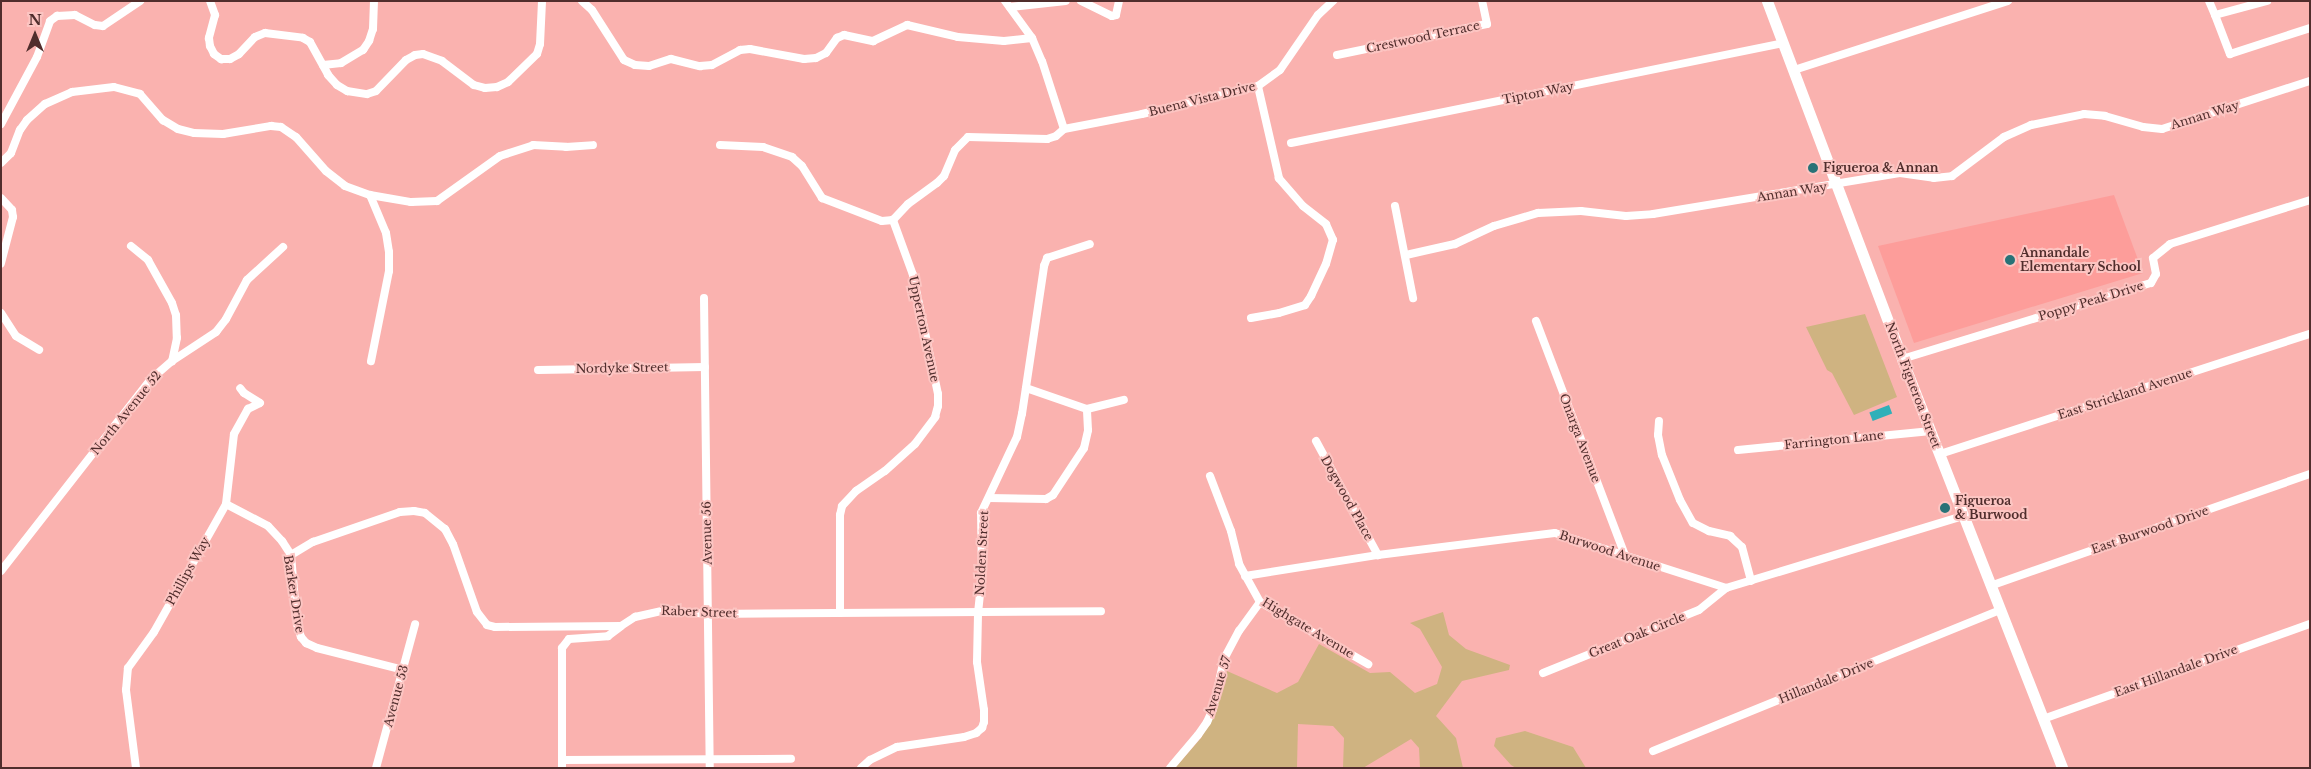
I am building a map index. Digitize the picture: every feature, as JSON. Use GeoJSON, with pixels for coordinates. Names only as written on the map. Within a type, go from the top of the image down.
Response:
{"type":"FeatureCollection","features":[{"type":"Feature","properties":{"kind":"main road","name":"North Figueroa Street"},"geometry":{"type":"LineString","coordinates":[[1767,1],[1902,359],[2043,719],[2059,767]]}},
{"type":"Feature","properties":{"kind":"street"},"geometry":{"type":"LineString","coordinates":[[1,124],[37,57],[50,21],[57,16],[75,15],[95,25],[103,26],[140,1]]}},
{"type":"Feature","properties":{"kind":"street"},"geometry":{"type":"LineString","coordinates":[[210,1],[214,15],[210,46],[214,54],[221,59],[230,59],[239,54],[256,36],[266,33],[303,38],[310,42],[328,75],[337,85],[357,94],[367,94],[376,91],[406,60],[423,54],[442,61],[474,85],[485,88],[497,87],[508,82],[537,54],[540,44],[542,1]]}},
{"type":"Feature","properties":{"kind":"street"},"geometry":{"type":"LineString","coordinates":[[323,65],[341,63],[363,50],[369,41],[373,29],[374,1]]}},
{"type":"Feature","properties":{"kind":"street"},"geometry":{"type":"LineString","coordinates":[[582,1],[592,10],[624,60],[635,65],[649,66],[671,59],[700,66],[712,65],[740,50],[750,49],[804,59],[816,58],[826,53],[837,38],[844,35],[873,41],[908,25],[958,37],[1004,41],[1032,38]]}},
{"type":"Feature","properties":{"kind":"street"},"geometry":{"type":"LineString","coordinates":[[1008,4],[1066,1]]}},
{"type":"Feature","properties":{"kind":"street"},"geometry":{"type":"LineString","coordinates":[[1081,1],[1112,16],[1116,15],[1119,1]]}},
{"type":"Feature","properties":{"kind":"street","name":"Buena Vista Drive"},"geometry":{"type":"LineString","coordinates":[[1064,129],[1142,114],[1258,86],[1280,70],[1318,15],[1333,1]]}},
{"type":"Feature","properties":{"kind":"street","name":"Crestwood Terrace"},"geometry":{"type":"LineString","coordinates":[[1337,55],[1487,24],[1482,1]]}},
{"type":"Feature","properties":{"kind":"street"},"geometry":{"type":"LineString","coordinates":[[1794,70],[2008,1]]}},
{"type":"Feature","properties":{"kind":"street"},"geometry":{"type":"LineString","coordinates":[[2210,1],[2230,54],[2310,28]]}},
{"type":"Feature","properties":{"kind":"street"},"geometry":{"type":"LineString","coordinates":[[2216,15],[2267,1]]}},
{"type":"Feature","properties":{"kind":"street"},"geometry":{"type":"LineString","coordinates":[[720,145],[762,147],[792,158],[802,166],[822,198],[882,221],[893,220],[908,204],[944,176],[955,150],[968,138],[1047,139],[1056,136],[1064,129],[1042,61],[1032,38],[1008,4]]}},
{"type":"Feature","properties":{"kind":"street","name":"Tipton Way"},"geometry":{"type":"LineString","coordinates":[[1292,143],[1784,43]]}},
{"type":"Feature","properties":{"kind":"street","name":"Annan Way"},"geometry":{"type":"LineString","coordinates":[[1406,255],[1455,244],[1494,226],[1538,213],[1581,211],[1626,216],[1652,214],[1900,173],[1934,178],[1952,176],[2004,137],[2030,125],[2057,118],[2091,115],[2123,120],[2143,127],[2162,129],[2310,81]]}},
{"type":"Feature","properties":{"kind":"street"},"geometry":{"type":"LineString","coordinates":[[1251,318],[1278,313],[1304,305],[1311,296],[1326,264],[1333,240],[1326,224],[1303,206],[1280,178],[1258,86]]}},
{"type":"Feature","properties":{"kind":"street"},"geometry":{"type":"LineString","coordinates":[[1,163],[11,153],[20,130],[27,120],[45,104],[72,92],[114,87],[140,94],[163,120],[186,131],[211,134],[271,126],[281,127],[296,138],[326,171],[345,186],[370,195],[411,202],[437,201],[500,156],[533,145],[566,147],[593,145]]}},
{"type":"Feature","properties":{"kind":"street"},"geometry":{"type":"LineString","coordinates":[[370,195],[386,233],[389,252],[389,271],[371,362]]}},
{"type":"Feature","properties":{"kind":"street"},"geometry":{"type":"LineString","coordinates":[[1,198],[12,210],[13,218],[1,263]]}},
{"type":"Feature","properties":{"kind":"street","name":"Poppy Peak Drive"},"geometry":{"type":"LineString","coordinates":[[1902,359],[2152,283],[2156,274],[2153,258],[2170,244],[2310,200]]}},
{"type":"Feature","properties":{"kind":"street"},"geometry":{"type":"LineString","coordinates":[[1395,206],[1414,298]]}},
{"type":"Feature","properties":{"kind":"street","name":"Upperton Avenue"},"geometry":{"type":"LineString","coordinates":[[840,613],[840,516],[842,506],[851,495],[885,470],[915,444],[935,417],[938,406],[938,394],[913,275],[893,220]]}},
{"type":"Feature","properties":{"kind":"street","name":"Nolden Street"},"geometry":{"type":"LineString","coordinates":[[861,768],[870,760],[897,747],[964,737],[976,733],[982,728],[984,722],[977,662],[978,613],[982,574],[981,513],[1017,437],[1044,266],[1047,258],[1090,244]]}},
{"type":"Feature","properties":{"kind":"street"},"geometry":{"type":"LineString","coordinates":[[132,246],[148,260],[172,303],[176,315],[177,338],[172,361]]}},
{"type":"Feature","properties":{"kind":"street","name":"North Avenue 52"},"geometry":{"type":"LineString","coordinates":[[1,571],[150,380],[172,361],[216,332],[226,319],[247,280],[283,247]]}},
{"type":"Feature","properties":{"kind":"street","name":"Avenue 56"},"geometry":{"type":"LineString","coordinates":[[704,298],[710,764]]}},
{"type":"Feature","properties":{"kind":"street"},"geometry":{"type":"LineString","coordinates":[[1,313],[16,336],[39,350]]}},
{"type":"Feature","properties":{"kind":"street","name":"Onarga Avenue"},"geometry":{"type":"LineString","coordinates":[[1536,321],[1625,555]]}},
{"type":"Feature","properties":{"kind":"street","name":"East Strickland Avenue"},"geometry":{"type":"LineString","coordinates":[[1940,454],[2310,334]]}},
{"type":"Feature","properties":{"kind":"street","name":"Nordyke Street"},"geometry":{"type":"LineString","coordinates":[[538,370],[705,367]]}},
{"type":"Feature","properties":{"kind":"street","name":"Phillips Way"},"geometry":{"type":"LineString","coordinates":[[136,768],[126,690],[128,668],[154,632],[226,504],[234,434],[248,409],[260,403],[244,393],[240,388]]}},
{"type":"Feature","properties":{"kind":"street"},"geometry":{"type":"LineString","coordinates":[[1026,388],[1087,409],[1124,400]]}},
{"type":"Feature","properties":{"kind":"street"},"geometry":{"type":"LineString","coordinates":[[989,498],[1046,499],[1054,495],[1061,487],[1084,448],[1088,430],[1087,409]]}},
{"type":"Feature","properties":{"kind":"street"},"geometry":{"type":"LineString","coordinates":[[1659,422],[1658,435],[1662,456],[1680,500],[1692,523],[1709,532],[1730,536],[1742,547],[1751,581]]}},
{"type":"Feature","properties":{"kind":"street","name":"Farrington Lane"},"geometry":{"type":"LineString","coordinates":[[1738,450],[1931,430]]}},
{"type":"Feature","properties":{"kind":"street","name":"Dogwood Place"},"geometry":{"type":"LineString","coordinates":[[1316,441],[1378,555]]}},
{"type":"Feature","properties":{"kind":"street","name":"East Burwood Drive"},"geometry":{"type":"LineString","coordinates":[[1990,586],[2310,474]]}},
{"type":"Feature","properties":{"kind":"street","name":"Highgate Avenue"},"geometry":{"type":"LineString","coordinates":[[1210,476],[1245,576],[1260,602],[1368,664]]}},
{"type":"Feature","properties":{"kind":"street","name":"Barker Drive"},"geometry":{"type":"LineString","coordinates":[[226,504],[268,526],[282,540],[291,555],[297,624],[301,637],[306,643],[317,648],[403,670]]}},
{"type":"Feature","properties":{"kind":"street","name":"Raber Street"},"geometry":{"type":"LineString","coordinates":[[291,555],[313,542],[400,512],[414,510],[425,513],[445,529],[453,544],[477,612],[487,626],[495,627],[621,626],[635,617],[648,612],[665,610],[708,614],[1101,611]]}},
{"type":"Feature","properties":{"kind":"street"},"geometry":{"type":"LineString","coordinates":[[1726,588],[1964,516]]}},
{"type":"Feature","properties":{"kind":"street","name":"Burwood Avenue"},"geometry":{"type":"LineString","coordinates":[[1245,576],[1378,555],[1545,533],[1566,536],[1726,588]]}},
{"type":"Feature","properties":{"kind":"street","name":"Great Oak Circle"},"geometry":{"type":"LineString","coordinates":[[1543,673],[1699,610],[1726,588]]}},
{"type":"Feature","properties":{"kind":"street","name":"Avenue 57"},"geometry":{"type":"LineString","coordinates":[[1170,768],[1207,722],[1213,709],[1224,659],[1260,602]]}},
{"type":"Feature","properties":{"kind":"street","name":"Hillandale Drive"},"geometry":{"type":"LineString","coordinates":[[1653,751],[2000,610]]}},
{"type":"Feature","properties":{"kind":"street","name":"Avenue 53"},"geometry":{"type":"LineString","coordinates":[[376,768],[415,624]]}},
{"type":"Feature","properties":{"kind":"street","name":"East Hillandale Drive"},"geometry":{"type":"LineString","coordinates":[[2043,719],[2310,624]]}},
{"type":"Feature","properties":{"kind":"street"},"geometry":{"type":"LineString","coordinates":[[621,626],[608,636],[569,639],[562,648],[562,764],[710,764],[791,759]]}},
{"type":"Feature","properties":{"kind":"shaded area","name":"Annandale Elementary School"},"geometry":{"type":"Polygon","coordinates":[[[2114,195],[2143,273],[1914,343],[1878,246],[2114,195]]]}},
{"type":"Feature","properties":{"kind":"shaded area"},"geometry":{"type":"Polygon","coordinates":[[[1865,314],[1897,397],[1854,415],[1832,373],[1827,370],[1806,327],[1865,314]]]}},
{"type":"Feature","properties":{"kind":"shaded area"},"geometry":{"type":"Polygon","coordinates":[[[1443,612],[1449,635],[1466,649],[1510,665],[1509,670],[1462,681],[1436,716],[1456,738],[1463,768],[1420,768],[1419,748],[1411,739],[1363,768],[1343,768],[1344,738],[1333,726],[1298,724],[1297,768],[1175,768],[1201,738],[1211,721],[1227,671],[1277,693],[1298,682],[1319,644],[1370,673],[1390,672],[1415,693],[1437,684],[1442,667],[1420,629],[1410,623],[1443,612]]]}},
{"type":"Feature","properties":{"kind":"shaded area"},"geometry":{"type":"Polygon","coordinates":[[[1525,731],[1573,747],[1586,768],[1516,768],[1511,765],[1494,746],[1496,738],[1525,731]]]}},
{"type":"Feature","properties":{"kind":"water"},"geometry":{"type":"Polygon","coordinates":[[[1889,405],[1892,413],[1873,421],[1869,413],[1889,405]]]}},
{"type":"Feature","properties":{"kind":"place","name":"Figueroa & Annan"},"geometry":{"type":"Point","coordinates":[1813,168]}},
{"type":"Feature","properties":{"kind":"place","name":"Annandale Elementary School"},"geometry":{"type":"Point","coordinates":[2010,260]}},
{"type":"Feature","properties":{"kind":"place","name":"Figueroa & Burwood"},"geometry":{"type":"Point","coordinates":[1945,508]}}]}
